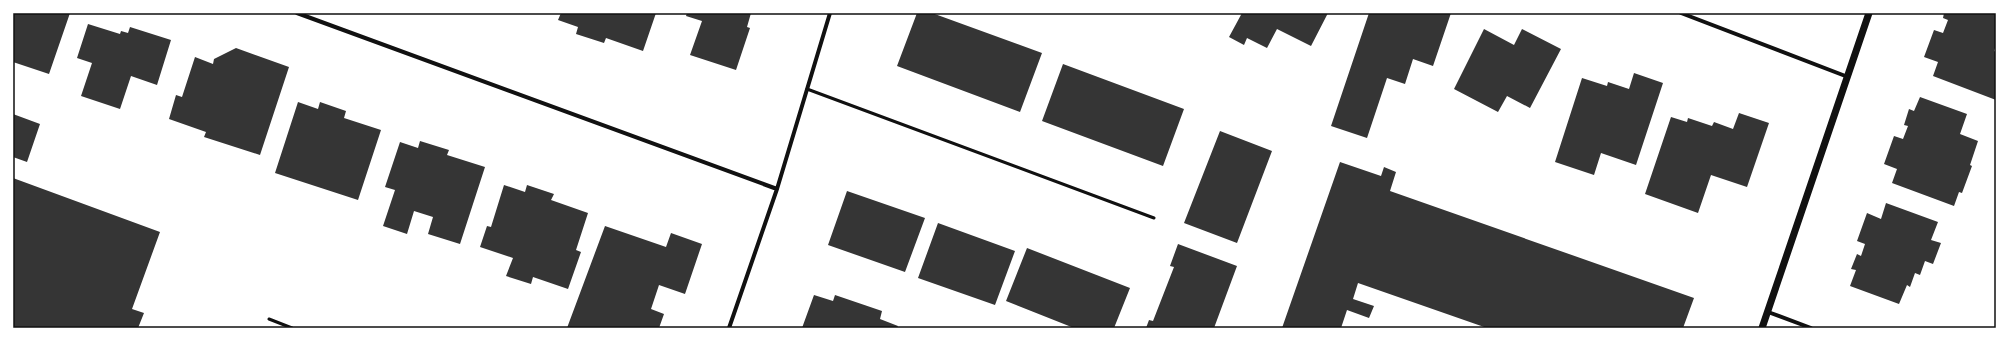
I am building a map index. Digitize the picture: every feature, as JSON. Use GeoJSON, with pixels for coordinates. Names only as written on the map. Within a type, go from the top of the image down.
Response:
{"type":"FeatureCollection","features":[{"type":"Feature","properties":{"kind":"street"},"geometry":{"type":"LineString","coordinates":[[297,13],[777,189]]}},
{"type":"Feature","properties":{"kind":"street"},"geometry":{"type":"LineString","coordinates":[[729,328],[777,189],[830,13]]}},
{"type":"Feature","properties":{"kind":"street"},"geometry":{"type":"LineString","coordinates":[[1681,13],[1848,77]]}},
{"type":"Feature","properties":{"kind":"street"},"geometry":{"type":"LineString","coordinates":[[1762,328],[1869,13]]}},
{"type":"Feature","properties":{"kind":"street"},"geometry":{"type":"LineString","coordinates":[[1768,312],[1811,328]]}},
{"type":"Feature","properties":{"kind":"lane"},"geometry":{"type":"LineString","coordinates":[[807,89],[1154,218]]}},
{"type":"Feature","properties":{"kind":"lane"},"geometry":{"type":"LineString","coordinates":[[268,319],[292,328]]}},
{"type":"Feature","properties":{"kind":"building"},"geometry":{"type":"Polygon","coordinates":[[[13,13],[70,13],[49,74],[13,62],[13,13]]]}},
{"type":"Feature","properties":{"kind":"building"},"geometry":{"type":"Polygon","coordinates":[[[561,13],[656,13],[643,51],[606,38],[604,43],[576,34],[578,27],[558,20],[561,13]]]}},
{"type":"Feature","properties":{"kind":"building"},"geometry":{"type":"Polygon","coordinates":[[[687,13],[751,13],[747,27],[750,28],[736,70],[690,55],[702,21],[686,16],[687,13]]]}},
{"type":"Feature","properties":{"kind":"building"},"geometry":{"type":"Polygon","coordinates":[[[917,13],[932,13],[1042,53],[1020,112],[897,66],[917,13]]]}},
{"type":"Feature","properties":{"kind":"building"},"geometry":{"type":"Polygon","coordinates":[[[1242,13],[1328,13],[1311,46],[1277,29],[1267,48],[1247,38],[1244,45],[1229,37],[1242,13]]]}},
{"type":"Feature","properties":{"kind":"building"},"geometry":{"type":"Polygon","coordinates":[[[1369,13],[1451,13],[1433,66],[1413,59],[1405,84],[1387,78],[1367,138],[1331,126],[1369,13]]]}},
{"type":"Feature","properties":{"kind":"building"},"geometry":{"type":"Polygon","coordinates":[[[1944,13],[1996,13],[1996,45],[1994,51],[1996,52],[1996,100],[1933,76],[1938,62],[1924,57],[1934,30],[1943,33],[1948,20],[1943,18],[1944,13]]]}},
{"type":"Feature","properties":{"kind":"building"},"geometry":{"type":"Polygon","coordinates":[[[88,24],[120,34],[121,31],[128,33],[130,27],[171,40],[157,85],[131,76],[120,109],[81,96],[92,63],[77,58],[88,24]]]}},
{"type":"Feature","properties":{"kind":"building"},"geometry":{"type":"Polygon","coordinates":[[[1484,29],[1514,45],[1522,29],[1561,49],[1530,108],[1507,96],[1498,112],[1454,89],[1484,29]]]}},
{"type":"Feature","properties":{"kind":"building"},"geometry":{"type":"Polygon","coordinates":[[[236,48],[289,67],[260,155],[204,137],[206,132],[169,119],[176,95],[182,97],[195,57],[213,64],[214,59],[236,48]]]}},
{"type":"Feature","properties":{"kind":"building"},"geometry":{"type":"Polygon","coordinates":[[[1063,64],[1184,109],[1163,166],[1042,121],[1063,64]]]}},
{"type":"Feature","properties":{"kind":"building"},"geometry":{"type":"Polygon","coordinates":[[[1634,73],[1663,83],[1636,165],[1601,153],[1594,175],[1555,162],[1582,78],[1607,86],[1608,82],[1629,89],[1634,73]]]}},
{"type":"Feature","properties":{"kind":"building"},"geometry":{"type":"Polygon","coordinates":[[[1920,97],[1967,114],[1960,134],[1978,141],[1970,165],[1972,166],[1962,193],[1959,192],[1954,206],[1892,183],[1897,169],[1884,164],[1894,136],[1903,139],[1908,126],[1904,125],[1909,109],[1914,111],[1920,97]]]}},
{"type":"Feature","properties":{"kind":"building"},"geometry":{"type":"Polygon","coordinates":[[[298,102],[318,109],[320,102],[346,111],[344,118],[381,130],[358,200],[275,173],[298,102]]]}},
{"type":"Feature","properties":{"kind":"building"},"geometry":{"type":"Polygon","coordinates":[[[1739,113],[1769,123],[1747,187],[1711,175],[1698,213],[1645,194],[1671,117],[1687,122],[1688,118],[1712,126],[1714,122],[1733,129],[1739,113]]]}},
{"type":"Feature","properties":{"kind":"building"},"geometry":{"type":"Polygon","coordinates":[[[13,114],[40,124],[27,162],[13,157],[13,114]]]}},
{"type":"Feature","properties":{"kind":"building"},"geometry":{"type":"Polygon","coordinates":[[[1220,131],[1272,151],[1237,243],[1184,223],[1220,131]]]}},
{"type":"Feature","properties":{"kind":"building"},"geometry":{"type":"Polygon","coordinates":[[[420,141],[449,150],[447,155],[485,167],[460,244],[428,234],[433,217],[414,211],[407,234],[383,226],[395,190],[385,187],[400,142],[418,148],[420,141]]]}},
{"type":"Feature","properties":{"kind":"building"},"geometry":{"type":"Polygon","coordinates":[[[1340,162],[1381,176],[1384,167],[1396,172],[1390,191],[1694,298],[1683,328],[1487,328],[1358,283],[1353,299],[1374,306],[1369,318],[1347,310],[1341,328],[1282,328],[1340,162]]]}},
{"type":"Feature","properties":{"kind":"building"},"geometry":{"type":"Polygon","coordinates":[[[13,178],[160,232],[132,309],[144,313],[138,328],[13,328],[13,178]]]}},
{"type":"Feature","properties":{"kind":"building"},"geometry":{"type":"Polygon","coordinates":[[[504,185],[525,192],[527,185],[554,194],[551,200],[588,213],[576,250],[581,252],[568,289],[533,277],[531,284],[506,276],[513,258],[480,247],[487,226],[491,227],[504,185]]]}},
{"type":"Feature","properties":{"kind":"building"},"geometry":{"type":"Polygon","coordinates":[[[847,191],[925,218],[905,272],[828,245],[847,191]]]}},
{"type":"Feature","properties":{"kind":"building"},"geometry":{"type":"Polygon","coordinates":[[[1886,203],[1938,222],[1931,240],[1941,243],[1933,264],[1925,261],[1920,275],[1915,273],[1910,287],[1907,285],[1899,304],[1850,286],[1856,270],[1851,269],[1857,254],[1861,256],[1865,244],[1857,241],[1867,213],[1881,219],[1886,203]]]}},
{"type":"Feature","properties":{"kind":"building"},"geometry":{"type":"Polygon","coordinates":[[[938,223],[1015,251],[995,305],[918,278],[938,223]]]}},
{"type":"Feature","properties":{"kind":"building"},"geometry":{"type":"Polygon","coordinates":[[[605,226],[666,247],[671,233],[702,244],[685,294],[659,285],[651,309],[664,314],[659,328],[567,328],[605,226]]]}},
{"type":"Feature","properties":{"kind":"building"},"geometry":{"type":"Polygon","coordinates":[[[1178,244],[1237,266],[1214,328],[1146,328],[1149,320],[1153,321],[1174,267],[1170,266],[1178,244]]]}},
{"type":"Feature","properties":{"kind":"building"},"geometry":{"type":"Polygon","coordinates":[[[1027,248],[1130,288],[1114,328],[1074,328],[1006,301],[1027,248]]]}},
{"type":"Feature","properties":{"kind":"building"},"geometry":{"type":"Polygon","coordinates":[[[814,295],[833,301],[835,295],[882,311],[880,319],[898,326],[897,328],[802,328],[814,295]]]}}]}
